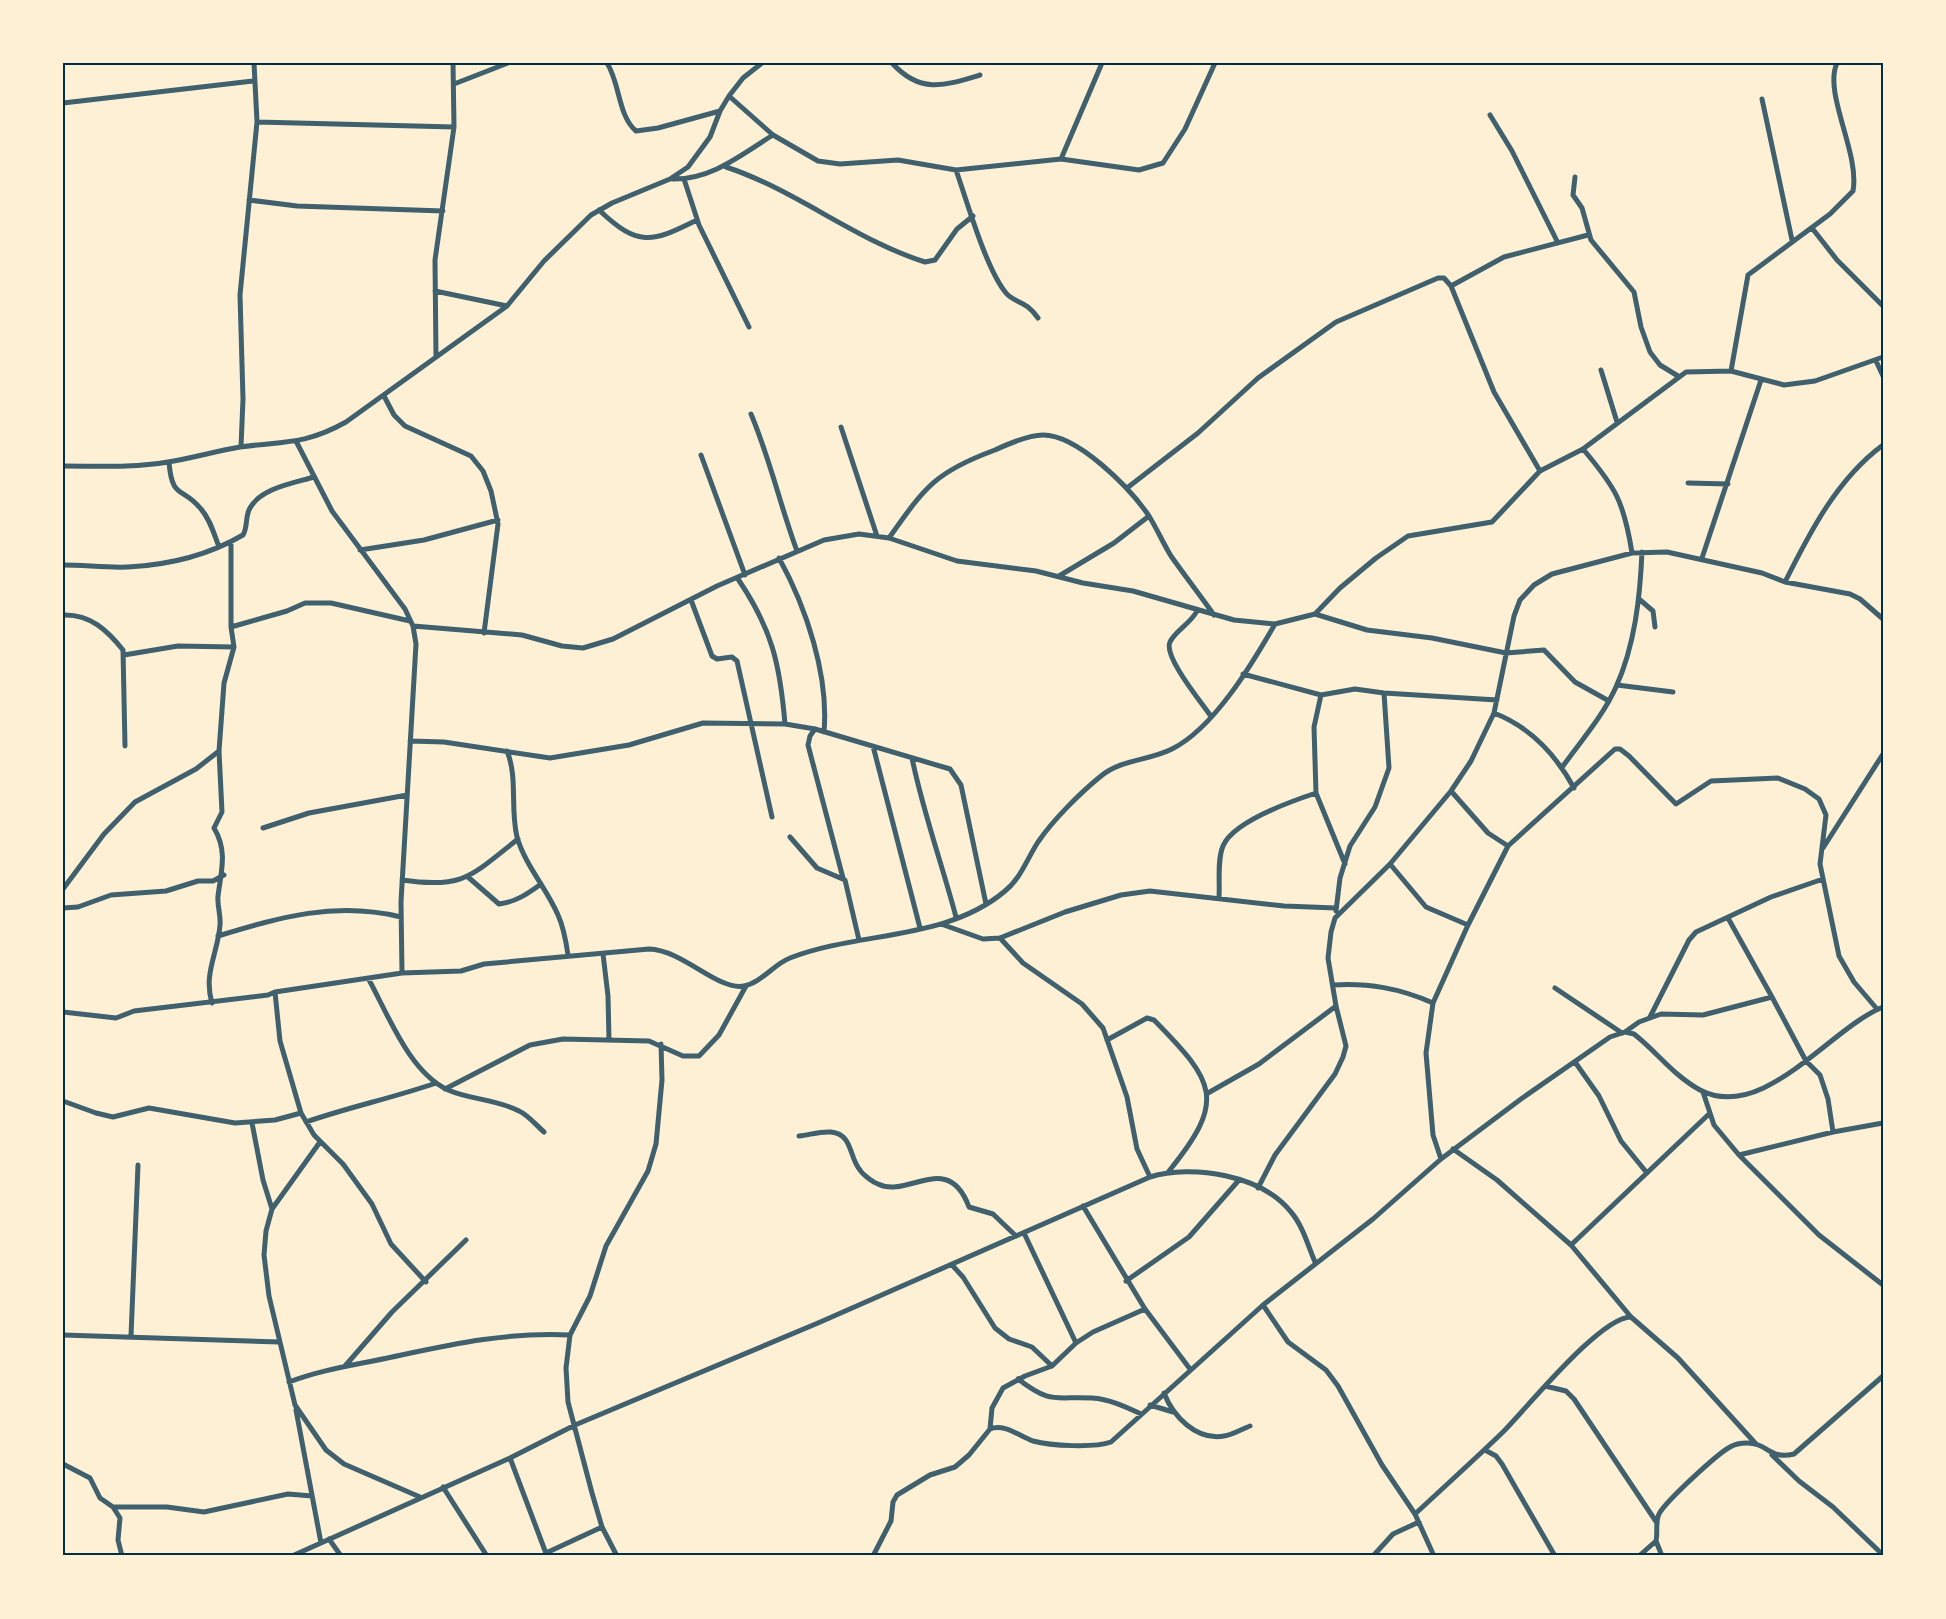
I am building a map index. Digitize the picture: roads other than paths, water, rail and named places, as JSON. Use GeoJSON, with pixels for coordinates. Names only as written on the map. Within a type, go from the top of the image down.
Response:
{"type":"FeatureCollection","features":[{"type":"Feature","properties":{"kind":"street"},"geometry":{"type":"LineString","coordinates":[[241,447],[243,399],[240,295],[256,122],[254,63]]}},
{"type":"Feature","properties":{"kind":"street"},"geometry":{"type":"LineString","coordinates":[[436,357],[435,260],[454,127],[453,63]]}},
{"type":"Feature","properties":{"kind":"street"},"geometry":{"type":"LineString","coordinates":[[454,84],[508,63]]}},
{"type":"Feature","properties":{"kind":"street"},"geometry":{"type":"LineString","coordinates":[[607,63],[617,85],[630,126],[636,131],[658,128],[720,111]]}},
{"type":"Feature","properties":{"kind":"street"},"geometry":{"type":"LineString","coordinates":[[63,466],[115,468],[169,462],[241,447],[297,443],[322,435],[384,396],[507,306],[520,287],[568,235],[598,210],[670,179],[688,167],[711,137],[720,111],[729,96],[743,78],[762,63]]}},
{"type":"Feature","properties":{"kind":"street"},"geometry":{"type":"LineString","coordinates":[[892,63],[916,82],[934,85],[951,84],[980,75]]}},
{"type":"Feature","properties":{"kind":"street"},"geometry":{"type":"LineString","coordinates":[[1061,159],[1102,63]]}},
{"type":"Feature","properties":{"kind":"street"},"geometry":{"type":"LineString","coordinates":[[729,96],[773,135],[818,161],[840,164],[898,160],[956,170],[1061,159],[1139,170],[1163,163],[1185,129],[1215,63]]}},
{"type":"Feature","properties":{"kind":"street"},"geometry":{"type":"LineString","coordinates":[[1731,371],[1746,278],[1846,200],[1854,187],[1845,132],[1833,86],[1832,75],[1837,63]]}},
{"type":"Feature","properties":{"kind":"street"},"geometry":{"type":"LineString","coordinates":[[63,104],[253,81]]}},
{"type":"Feature","properties":{"kind":"street"},"geometry":{"type":"LineString","coordinates":[[1762,99],[1792,240]]}},
{"type":"Feature","properties":{"kind":"street"},"geometry":{"type":"LineString","coordinates":[[1490,115],[1523,171],[1558,243]]}},
{"type":"Feature","properties":{"kind":"street"},"geometry":{"type":"LineString","coordinates":[[256,122],[454,127]]}},
{"type":"Feature","properties":{"kind":"street"},"geometry":{"type":"LineString","coordinates":[[670,179],[684,179],[726,167],[773,135]]}},
{"type":"Feature","properties":{"kind":"street"},"geometry":{"type":"LineString","coordinates":[[726,167],[773,185],[845,226],[925,261],[935,260],[957,229],[973,216]]}},
{"type":"Feature","properties":{"kind":"street"},"geometry":{"type":"LineString","coordinates":[[956,170],[994,271],[1006,294],[1030,306],[1038,318]]}},
{"type":"Feature","properties":{"kind":"street"},"geometry":{"type":"LineString","coordinates":[[1575,177],[1573,195],[1582,208],[1588,235],[1633,290],[1641,327],[1654,359],[1678,376]]}},
{"type":"Feature","properties":{"kind":"street"},"geometry":{"type":"LineString","coordinates":[[684,179],[697,220],[749,327]]}},
{"type":"Feature","properties":{"kind":"street"},"geometry":{"type":"LineString","coordinates":[[249,200],[297,206],[443,211]]}},
{"type":"Feature","properties":{"kind":"street"},"geometry":{"type":"LineString","coordinates":[[598,210],[628,235],[642,238],[672,232],[697,220]]}},
{"type":"Feature","properties":{"kind":"street"},"geometry":{"type":"LineString","coordinates":[[1812,228],[1837,260],[1883,306]]}},
{"type":"Feature","properties":{"kind":"street"},"geometry":{"type":"LineString","coordinates":[[1450,286],[1491,262],[1588,235]]}},
{"type":"Feature","properties":{"kind":"street"},"geometry":{"type":"LineString","coordinates":[[1127,488],[1198,433],[1258,378],[1336,322],[1431,279],[1444,278],[1450,286],[1494,392],[1540,471]]}},
{"type":"Feature","properties":{"kind":"street"},"geometry":{"type":"LineString","coordinates":[[435,291],[507,306]]}},
{"type":"Feature","properties":{"kind":"street"},"geometry":{"type":"LineString","coordinates":[[231,627],[287,611],[305,603],[331,603],[412,623],[484,633],[522,635],[562,646],[584,648],[613,639],[778,558],[824,540],[859,534],[889,538],[957,561],[1036,571],[1133,591],[1214,615],[1275,624],[1315,614],[1367,566],[1408,536],[1492,522],[1540,471],[1582,448],[1686,372],[1705,369],[1731,371],[1761,381],[1784,385],[1815,381],[1883,357]]}},
{"type":"Feature","properties":{"kind":"street"},"geometry":{"type":"LineString","coordinates":[[1876,361],[1883,375]]}},
{"type":"Feature","properties":{"kind":"street"},"geometry":{"type":"LineString","coordinates":[[1601,370],[1617,422]]}},
{"type":"Feature","properties":{"kind":"street"},"geometry":{"type":"LineString","coordinates":[[1702,558],[1761,381]]}},
{"type":"Feature","properties":{"kind":"street"},"geometry":{"type":"LineString","coordinates":[[384,396],[394,415],[405,426],[471,456],[477,462],[491,491],[498,520],[484,633]]}},
{"type":"Feature","properties":{"kind":"street"},"geometry":{"type":"LineString","coordinates":[[750,414],[772,468],[782,510],[797,551]]}},
{"type":"Feature","properties":{"kind":"street"},"geometry":{"type":"LineString","coordinates":[[841,427],[877,536]]}},
{"type":"Feature","properties":{"kind":"street"},"geometry":{"type":"LineString","coordinates":[[889,538],[921,492],[937,477],[970,459],[1041,435],[1057,437],[1070,443],[1127,488],[1149,516],[1170,553],[1214,615]]}},
{"type":"Feature","properties":{"kind":"street"},"geometry":{"type":"LineString","coordinates":[[297,443],[333,511],[385,581],[412,623],[416,644],[402,880],[402,973]]}},
{"type":"Feature","properties":{"kind":"street"},"geometry":{"type":"LineString","coordinates":[[1785,582],[1829,502],[1847,478],[1883,445]]}},
{"type":"Feature","properties":{"kind":"street"},"geometry":{"type":"LineString","coordinates":[[1582,448],[1611,482],[1620,498],[1627,517],[1632,553]]}},
{"type":"Feature","properties":{"kind":"street"},"geometry":{"type":"LineString","coordinates":[[701,454],[745,575]]}},
{"type":"Feature","properties":{"kind":"street"},"geometry":{"type":"LineString","coordinates":[[169,462],[172,485],[177,492],[201,507],[219,547]]}},
{"type":"Feature","properties":{"kind":"street"},"geometry":{"type":"LineString","coordinates":[[63,565],[126,567],[161,564],[198,556],[231,542],[245,532],[250,508],[260,498],[284,486],[314,477]]}},
{"type":"Feature","properties":{"kind":"street"},"geometry":{"type":"LineString","coordinates":[[1688,483],[1728,484]]}},
{"type":"Feature","properties":{"kind":"street"},"geometry":{"type":"LineString","coordinates":[[1059,576],[1114,543],[1149,516]]}},
{"type":"Feature","properties":{"kind":"street"},"geometry":{"type":"LineString","coordinates":[[360,550],[424,540],[498,520]]}},
{"type":"Feature","properties":{"kind":"street"},"geometry":{"type":"LineString","coordinates":[[212,1003],[207,987],[220,925],[218,898],[224,875],[221,840],[214,828],[222,812],[219,751],[224,683],[234,646],[231,627],[231,542]]}},
{"type":"Feature","properties":{"kind":"street"},"geometry":{"type":"LineString","coordinates":[[1563,766],[1609,701],[1617,685],[1632,636],[1639,599],[1642,552]]}},
{"type":"Feature","properties":{"kind":"street"},"geometry":{"type":"LineString","coordinates":[[1335,918],[1390,864],[1451,791],[1471,761],[1494,713],[1514,616],[1520,600],[1534,585],[1552,574],[1632,553],[1667,552],[1762,573],[1785,582],[1850,594],[1860,599],[1883,619]]}},
{"type":"Feature","properties":{"kind":"street"},"geometry":{"type":"LineString","coordinates":[[778,558],[796,590],[809,627],[825,706],[824,732]]}},
{"type":"Feature","properties":{"kind":"street"},"geometry":{"type":"LineString","coordinates":[[738,579],[752,599],[774,644],[785,724]]}},
{"type":"Feature","properties":{"kind":"street"},"geometry":{"type":"LineString","coordinates":[[1639,599],[1653,611],[1655,627]]}},
{"type":"Feature","properties":{"kind":"street"},"geometry":{"type":"LineString","coordinates":[[691,600],[712,656],[717,659],[732,657],[737,661],[749,723],[772,817]]}},
{"type":"Feature","properties":{"kind":"street"},"geometry":{"type":"LineString","coordinates":[[1197,611],[1191,622],[1172,639],[1169,648],[1173,663],[1210,715]]}},
{"type":"Feature","properties":{"kind":"street"},"geometry":{"type":"LineString","coordinates":[[1315,614],[1367,630],[1432,638],[1506,653],[1544,650],[1575,682],[1609,701]]}},
{"type":"Feature","properties":{"kind":"street"},"geometry":{"type":"LineString","coordinates":[[63,615],[85,617],[99,625],[120,646],[124,655],[125,746]]}},
{"type":"Feature","properties":{"kind":"street"},"geometry":{"type":"LineString","coordinates":[[445,1089],[537,1043],[563,1039],[649,1041],[661,1044],[683,1056],[699,1056],[719,1035],[746,986],[789,958],[859,940],[941,924],[986,904],[1018,877],[1038,842],[1054,822],[1100,777],[1118,765],[1175,747],[1210,715],[1243,674],[1275,624]]}},
{"type":"Feature","properties":{"kind":"street"},"geometry":{"type":"LineString","coordinates":[[124,655],[178,646],[234,646]]}},
{"type":"Feature","properties":{"kind":"street"},"geometry":{"type":"LineString","coordinates":[[1243,674],[1321,695],[1355,689],[1497,700]]}},
{"type":"Feature","properties":{"kind":"street"},"geometry":{"type":"LineString","coordinates":[[1617,685],[1673,692]]}},
{"type":"Feature","properties":{"kind":"street"},"geometry":{"type":"LineString","coordinates":[[1258,1188],[1275,1155],[1335,1074],[1346,1046],[1336,1005],[1328,947],[1350,846],[1375,807],[1389,768],[1384,693]]}},
{"type":"Feature","properties":{"kind":"street"},"geometry":{"type":"LineString","coordinates":[[1321,695],[1314,727],[1316,793],[1345,864]]}},
{"type":"Feature","properties":{"kind":"street"},"geometry":{"type":"LineString","coordinates":[[1494,713],[1525,727],[1563,766],[1574,788]]}},
{"type":"Feature","properties":{"kind":"street"},"geometry":{"type":"LineString","coordinates":[[410,741],[444,742],[550,758],[629,745],[703,723],[785,724],[815,729],[950,769],[957,776],[963,794],[986,904]]}},
{"type":"Feature","properties":{"kind":"street"},"geometry":{"type":"LineString","coordinates":[[815,729],[808,745],[859,940]]}},
{"type":"Feature","properties":{"kind":"street"},"geometry":{"type":"LineString","coordinates":[[873,746],[920,928]]}},
{"type":"Feature","properties":{"kind":"street"},"geometry":{"type":"LineString","coordinates":[[1441,1159],[1432,1135],[1426,1053],[1433,1003],[1468,925],[1508,846],[1616,749],[1629,756],[1676,804],[1711,781],[1781,778],[1805,789],[1822,803],[1826,815],[1820,864],[1839,956],[1854,982],[1880,1008],[1849,1026],[1806,1061],[1757,1091],[1737,1098],[1703,1092],[1677,1075],[1644,1042],[1624,1032],[1555,988]]}},
{"type":"Feature","properties":{"kind":"street"},"geometry":{"type":"LineString","coordinates":[[63,889],[104,834],[135,802],[196,769],[219,751]]}},
{"type":"Feature","properties":{"kind":"street"},"geometry":{"type":"LineString","coordinates":[[507,751],[512,763],[513,812],[518,839],[558,913],[565,931],[568,955]]}},
{"type":"Feature","properties":{"kind":"street"},"geometry":{"type":"LineString","coordinates":[[1822,849],[1883,754]]}},
{"type":"Feature","properties":{"kind":"street"},"geometry":{"type":"LineString","coordinates":[[912,759],[919,794],[956,917]]}},
{"type":"Feature","properties":{"kind":"street"},"geometry":{"type":"LineString","coordinates":[[1451,791],[1488,833],[1508,846]]}},
{"type":"Feature","properties":{"kind":"street"},"geometry":{"type":"LineString","coordinates":[[1219,898],[1221,848],[1227,838],[1266,813],[1316,793]]}},
{"type":"Feature","properties":{"kind":"street"},"geometry":{"type":"LineString","coordinates":[[263,828],[309,813],[407,795]]}},
{"type":"Feature","properties":{"kind":"street"},"geometry":{"type":"LineString","coordinates":[[790,837],[817,868],[843,878]]}},
{"type":"Feature","properties":{"kind":"street"},"geometry":{"type":"LineString","coordinates":[[402,880],[450,883],[468,876],[518,839]]}},
{"type":"Feature","properties":{"kind":"street"},"geometry":{"type":"LineString","coordinates":[[1390,864],[1426,908],[1468,925]]}},
{"type":"Feature","properties":{"kind":"street"},"geometry":{"type":"LineString","coordinates":[[63,908],[78,907],[111,895],[166,891],[198,881],[213,881],[224,875]]}},
{"type":"Feature","properties":{"kind":"street"},"geometry":{"type":"LineString","coordinates":[[468,876],[499,904],[525,896],[541,884]]}},
{"type":"Feature","properties":{"kind":"street"},"geometry":{"type":"LineString","coordinates":[[1650,1017],[1689,940],[1704,927],[1771,897],[1823,879]]}},
{"type":"Feature","properties":{"kind":"street"},"geometry":{"type":"LineString","coordinates":[[941,924],[983,939],[1000,938],[1065,912],[1121,895],[1150,891],[1274,906],[1336,908]]}},
{"type":"Feature","properties":{"kind":"street"},"geometry":{"type":"LineString","coordinates":[[218,936],[268,922],[328,910],[360,909],[401,917]]}},
{"type":"Feature","properties":{"kind":"street"},"geometry":{"type":"LineString","coordinates":[[1728,918],[1806,1061],[1816,1069],[1825,1087],[1833,1132]]}},
{"type":"Feature","properties":{"kind":"street"},"geometry":{"type":"LineString","coordinates":[[1000,938],[1023,963],[1082,1004],[1103,1028],[1127,1098],[1137,1149],[1150,1177]]}},
{"type":"Feature","properties":{"kind":"street"},"geometry":{"type":"LineString","coordinates":[[63,1012],[116,1018],[134,1011],[212,1003],[402,973],[461,971],[484,964],[568,955],[664,949],[727,984],[746,986]]}},
{"type":"Feature","properties":{"kind":"street"},"geometry":{"type":"LineString","coordinates":[[603,954],[608,996],[609,1040]]}},
{"type":"Feature","properties":{"kind":"street"},"geometry":{"type":"LineString","coordinates":[[368,978],[421,1072],[445,1089],[468,1098],[504,1104],[521,1112],[544,1132]]}},
{"type":"Feature","properties":{"kind":"street"},"geometry":{"type":"LineString","coordinates":[[1333,986],[1362,984],[1384,986],[1433,1003]]}},
{"type":"Feature","properties":{"kind":"street"},"geometry":{"type":"LineString","coordinates":[[275,992],[280,1041],[301,1113],[320,1142],[343,1164],[372,1204],[391,1244],[426,1282]]}},
{"type":"Feature","properties":{"kind":"street"},"geometry":{"type":"LineString","coordinates":[[990,1429],[1002,1427],[1034,1441],[1091,1447],[1111,1442],[1263,1305],[1315,1262],[1373,1219],[1452,1149],[1610,1037],[1661,1014],[1703,1016],[1772,997]]}},
{"type":"Feature","properties":{"kind":"street"},"geometry":{"type":"LineString","coordinates":[[1208,1092],[1259,1064],[1336,1005]]}},
{"type":"Feature","properties":{"kind":"street"},"geometry":{"type":"LineString","coordinates":[[1107,1040],[1147,1018],[1154,1020],[1194,1065],[1208,1092],[1208,1107],[1203,1122],[1191,1145],[1169,1171]]}},
{"type":"Feature","properties":{"kind":"street"},"geometry":{"type":"LineString","coordinates":[[616,1556],[602,1527],[568,1402],[570,1335],[590,1296],[606,1246],[651,1162],[661,1116],[661,1044]]}},
{"type":"Feature","properties":{"kind":"street"},"geometry":{"type":"LineString","coordinates":[[1575,1062],[1599,1096],[1621,1141],[1647,1173]]}},
{"type":"Feature","properties":{"kind":"street"},"geometry":{"type":"LineString","coordinates":[[306,1122],[351,1106],[399,1096],[436,1083]]}},
{"type":"Feature","properties":{"kind":"street"},"geometry":{"type":"LineString","coordinates":[[1703,1092],[1714,1125],[1739,1155],[1819,1235],[1882,1282]]}},
{"type":"Feature","properties":{"kind":"street"},"geometry":{"type":"LineString","coordinates":[[63,1101],[114,1117],[149,1108],[236,1123],[252,1123],[301,1113]]}},
{"type":"Feature","properties":{"kind":"street"},"geometry":{"type":"LineString","coordinates":[[1571,1245],[1709,1114]]}},
{"type":"Feature","properties":{"kind":"street"},"geometry":{"type":"LineString","coordinates":[[252,1123],[262,1180],[272,1209]]}},
{"type":"Feature","properties":{"kind":"street"},"geometry":{"type":"LineString","coordinates":[[1739,1155],[1833,1132],[1883,1123]]}},
{"type":"Feature","properties":{"kind":"street"},"geometry":{"type":"LineString","coordinates":[[799,1136],[831,1132],[842,1136],[849,1144],[859,1170],[887,1187],[927,1179],[942,1180],[960,1188],[969,1207],[993,1214],[1016,1236]]}},
{"type":"Feature","properties":{"kind":"street"},"geometry":{"type":"LineString","coordinates":[[320,1142],[272,1209],[266,1231],[264,1255],[269,1296],[295,1405],[321,1543]]}},
{"type":"Feature","properties":{"kind":"street"},"geometry":{"type":"LineString","coordinates":[[1452,1149],[1497,1180],[1571,1245],[1631,1317],[1678,1358],[1756,1444],[1771,1454],[1798,1481],[1833,1507],[1882,1555]]}},
{"type":"Feature","properties":{"kind":"street"},"geometry":{"type":"LineString","coordinates":[[130,1336],[138,1165]]}},
{"type":"Feature","properties":{"kind":"street"},"geometry":{"type":"LineString","coordinates":[[292,1556],[510,1458],[574,1425],[952,1265],[1150,1177],[1169,1171],[1197,1170],[1239,1180],[1258,1188],[1290,1210],[1315,1262]]}},
{"type":"Feature","properties":{"kind":"street"},"geometry":{"type":"LineString","coordinates":[[1126,1281],[1188,1237],[1239,1180]]}},
{"type":"Feature","properties":{"kind":"street"},"geometry":{"type":"LineString","coordinates":[[1083,1206],[1144,1309],[1190,1369]]}},
{"type":"Feature","properties":{"kind":"street"},"geometry":{"type":"LineString","coordinates":[[1024,1233],[1076,1343]]}},
{"type":"Feature","properties":{"kind":"street"},"geometry":{"type":"LineString","coordinates":[[344,1367],[392,1312],[426,1282],[466,1240]]}},
{"type":"Feature","properties":{"kind":"street"},"geometry":{"type":"LineString","coordinates":[[952,1265],[963,1276],[995,1328],[1009,1339],[1032,1347],[1052,1366]]}},
{"type":"Feature","properties":{"kind":"street"},"geometry":{"type":"LineString","coordinates":[[1611,1324],[1620,1304]]}},
{"type":"Feature","properties":{"kind":"street"},"geometry":{"type":"LineString","coordinates":[[1263,1305],[1288,1342],[1326,1370],[1338,1386],[1382,1465],[1415,1514],[1434,1556]]}},
{"type":"Feature","properties":{"kind":"street"},"geometry":{"type":"LineString","coordinates":[[873,1556],[891,1521],[893,1502],[897,1495],[930,1475],[955,1467],[969,1455],[990,1429],[992,1408],[1003,1388],[1018,1379],[1052,1366],[1076,1343],[1144,1309]]}},
{"type":"Feature","properties":{"kind":"street"},"geometry":{"type":"LineString","coordinates":[[1415,1514],[1485,1449],[1545,1386],[1611,1324],[1624,1317],[1631,1317]]}},
{"type":"Feature","properties":{"kind":"street"},"geometry":{"type":"LineString","coordinates":[[289,1382],[321,1370],[445,1345],[528,1333],[570,1335]]}},
{"type":"Feature","properties":{"kind":"street"},"geometry":{"type":"LineString","coordinates":[[63,1335],[280,1342]]}},
{"type":"Feature","properties":{"kind":"street"},"geometry":{"type":"LineString","coordinates":[[1771,1454],[1782,1457],[1794,1454],[1883,1376]]}},
{"type":"Feature","properties":{"kind":"street"},"geometry":{"type":"LineString","coordinates":[[1018,1379],[1038,1395],[1049,1399],[1093,1398],[1119,1404],[1141,1414]]}},
{"type":"Feature","properties":{"kind":"street"},"geometry":{"type":"LineString","coordinates":[[1545,1386],[1566,1390],[1574,1398],[1657,1523]]}},
{"type":"Feature","properties":{"kind":"street"},"geometry":{"type":"LineString","coordinates":[[1164,1393],[1173,1412]]}},
{"type":"Feature","properties":{"kind":"street"},"geometry":{"type":"LineString","coordinates":[[295,1405],[326,1450],[344,1464],[420,1497]]}},
{"type":"Feature","properties":{"kind":"street"},"geometry":{"type":"LineString","coordinates":[[1150,1405],[1173,1412],[1204,1436],[1224,1436],[1250,1426]]}},
{"type":"Feature","properties":{"kind":"street"},"geometry":{"type":"LineString","coordinates":[[1662,1556],[1656,1541],[1657,1523],[1658,1515],[1666,1503],[1728,1448],[1746,1443],[1756,1444]]}},
{"type":"Feature","properties":{"kind":"street"},"geometry":{"type":"LineString","coordinates":[[1485,1449],[1496,1456],[1502,1464],[1555,1556]]}},
{"type":"Feature","properties":{"kind":"street"},"geometry":{"type":"LineString","coordinates":[[510,1458],[547,1554],[602,1527]]}},
{"type":"Feature","properties":{"kind":"street"},"geometry":{"type":"LineString","coordinates":[[63,1464],[90,1478],[100,1498],[113,1507],[120,1518],[118,1540],[122,1556]]}},
{"type":"Feature","properties":{"kind":"street"},"geometry":{"type":"LineString","coordinates":[[443,1487],[487,1556]]}},
{"type":"Feature","properties":{"kind":"street"},"geometry":{"type":"LineString","coordinates":[[113,1507],[167,1507],[204,1512],[288,1494],[312,1496]]}},
{"type":"Feature","properties":{"kind":"street"},"geometry":{"type":"LineString","coordinates":[[1373,1556],[1394,1534],[1419,1522]]}},
{"type":"Feature","properties":{"kind":"street"},"geometry":{"type":"LineString","coordinates":[[330,1539],[340,1556]]}},
{"type":"Feature","properties":{"kind":"street"},"geometry":{"type":"LineString","coordinates":[[1639,1556],[1656,1541]]}}]}
